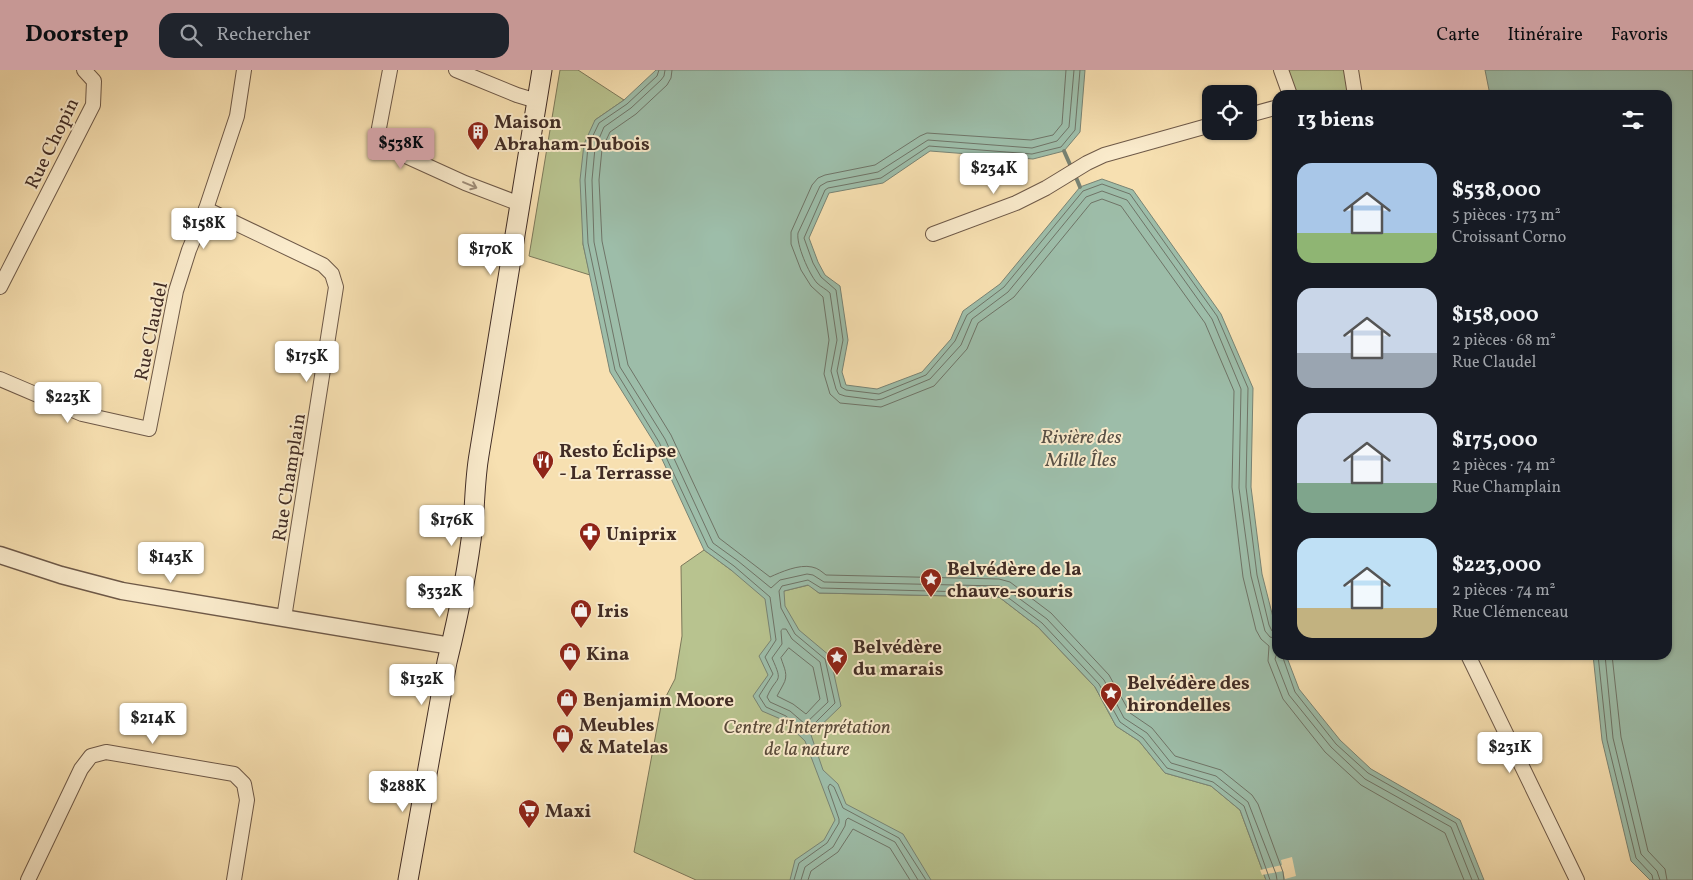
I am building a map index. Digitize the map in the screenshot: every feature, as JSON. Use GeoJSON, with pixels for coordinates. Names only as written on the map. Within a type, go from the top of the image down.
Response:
{"type":"FeatureCollection","features":[{"type":"Feature","properties":{"kind":"main road"},"geometry":{"type":"LineString","coordinates":[[408,880],[467,564],[473,524],[478,463],[542,70]]}},
{"type":"Feature","properties":{"kind":"street","name":"Rue Chopin"},"geometry":{"type":"LineString","coordinates":[[0,287],[93,105],[94,81],[84,70]]}},
{"type":"Feature","properties":{"kind":"street","name":"Rue Claudel"},"geometry":{"type":"LineString","coordinates":[[0,379],[82,414],[148,429],[176,291],[237,116],[244,70]]}},
{"type":"Feature","properties":{"kind":"street"},"geometry":{"type":"LineString","coordinates":[[390,70],[379,128],[380,138],[388,148],[465,183],[520,204]]}},
{"type":"Feature","properties":{"kind":"street"},"geometry":{"type":"LineString","coordinates":[[456,70],[517,95],[537,100]]}},
{"type":"Feature","properties":{"kind":"street"},"geometry":{"type":"LineString","coordinates":[[1281,70],[1288,90]]}},
{"type":"Feature","properties":{"kind":"street"},"geometry":{"type":"LineString","coordinates":[[1351,70],[1354,90]]}},
{"type":"Feature","properties":{"kind":"street"},"geometry":{"type":"LineString","coordinates":[[1257,113],[1272,109]]}},
{"type":"Feature","properties":{"kind":"street"},"geometry":{"type":"LineString","coordinates":[[933,234],[1016,203],[1104,155],[1202,128]]}},
{"type":"Feature","properties":{"kind":"street","name":"Rue Champlain"},"geometry":{"type":"LineString","coordinates":[[206,209],[323,265],[332,274],[336,288],[284,618]]}},
{"type":"Feature","properties":{"kind":"street"},"geometry":{"type":"LineString","coordinates":[[0,555],[61,575],[122,591],[451,646]]}},
{"type":"Feature","properties":{"kind":"street"},"geometry":{"type":"LineString","coordinates":[[1470,660],[1578,880]]}},
{"type":"Feature","properties":{"kind":"street"},"geometry":{"type":"LineString","coordinates":[[28,880],[81,769],[90,756],[106,752],[234,774],[244,784],[246,800],[234,880]]}},
{"type":"Feature","properties":{"kind":"green space"},"geometry":{"type":"Polygon","coordinates":[[[560,70],[578,70],[624,100],[595,120],[583,244],[590,275],[529,256],[560,70]]]}},
{"type":"Feature","properties":{"kind":"green space"},"geometry":{"type":"Polygon","coordinates":[[[1285,70],[1345,70],[1348,90],[1293,90],[1285,70]]]}},
{"type":"Feature","properties":{"kind":"green space","name":"Centre d'Interprétation de la nature"},"geometry":{"type":"Polygon","coordinates":[[[704,550],[731,570],[784,591],[809,585],[819,593],[999,597],[1038,627],[1095,687],[1116,726],[1139,741],[1165,773],[1211,786],[1240,810],[1266,880],[696,880],[634,852],[661,706],[675,679],[682,636],[681,566],[704,550]]]}},
{"type":"Feature","properties":{"kind":"water","name":"Rivière des Mille Îles"},"geometry":{"type":"Polygon","coordinates":[[[656,70],[1085,70],[1080,132],[1064,151],[1033,159],[930,151],[883,183],[829,193],[809,238],[825,275],[840,286],[848,340],[842,372],[846,385],[877,389],[922,372],[951,339],[963,311],[1000,284],[1080,187],[1102,179],[1133,190],[1221,314],[1253,388],[1251,487],[1262,574],[1272,613],[1272,660],[1288,660],[1299,689],[1340,740],[1371,769],[1460,820],[1484,880],[1266,880],[1240,810],[1211,786],[1165,773],[1139,741],[1116,726],[1095,687],[1038,627],[999,597],[819,593],[808,585],[784,591],[785,606],[799,630],[830,656],[841,706],[811,735],[823,770],[838,784],[846,804],[903,834],[931,880],[790,880],[795,860],[824,840],[835,820],[805,741],[783,720],[762,711],[753,696],[768,675],[759,656],[771,640],[765,599],[704,550],[655,444],[610,372],[583,244],[580,180],[584,144],[595,120],[624,100],[656,70]]]}},
{"type":"Feature","properties":{"kind":"water"},"geometry":{"type":"Polygon","coordinates":[[[1485,70],[1693,70],[1693,880],[1650,880],[1631,861],[1602,740],[1594,660],[1672,660],[1672,90],[1489,90],[1485,70]]]}},
{"type":"Feature","properties":{"kind":"pier"},"geometry":{"type":"Polygon","coordinates":[[[1292,857],[1296,876],[1285,879],[1283,871],[1262,875],[1260,870],[1282,865],[1281,860],[1292,857]]]}},
{"type":"Feature","properties":{"kind":"waterway"},"geometry":{"type":"LineString","coordinates":[[1064,151],[1072,169]]}},
{"type":"Feature","properties":{"kind":"waterway"},"geometry":{"type":"LineString","coordinates":[[1075,175],[1080,187]]}},
{"type":"Feature","properties":{"kind":"place","name":"Maison Abraham-Dubois"},"geometry":{"type":"Point","coordinates":[478,151]}},
{"type":"Feature","properties":{"kind":"place","name":"Resto Éclipse - La Terrasse"},"geometry":{"type":"Point","coordinates":[543,480]}},
{"type":"Feature","properties":{"kind":"place","name":"Uniprix"},"geometry":{"type":"Point","coordinates":[590,552]}},
{"type":"Feature","properties":{"kind":"place","name":"Belvédère de la chauve-souris"},"geometry":{"type":"Point","coordinates":[931,598]}},
{"type":"Feature","properties":{"kind":"place","name":"Iris"},"geometry":{"type":"Point","coordinates":[581,629]}},
{"type":"Feature","properties":{"kind":"place","name":"Kina"},"geometry":{"type":"Point","coordinates":[570,672]}},
{"type":"Feature","properties":{"kind":"place","name":"Belvédère du marais"},"geometry":{"type":"Point","coordinates":[837,676]}},
{"type":"Feature","properties":{"kind":"place","name":"Belvédère des hirondelles"},"geometry":{"type":"Point","coordinates":[1111,712]}},
{"type":"Feature","properties":{"kind":"place","name":"Benjamin Moore"},"geometry":{"type":"Point","coordinates":[567,718]}},
{"type":"Feature","properties":{"kind":"place","name":"Meubles & Matelas"},"geometry":{"type":"Point","coordinates":[563,754]}},
{"type":"Feature","properties":{"kind":"place","name":"Maxi"},"geometry":{"type":"Point","coordinates":[529,829]}}]}
